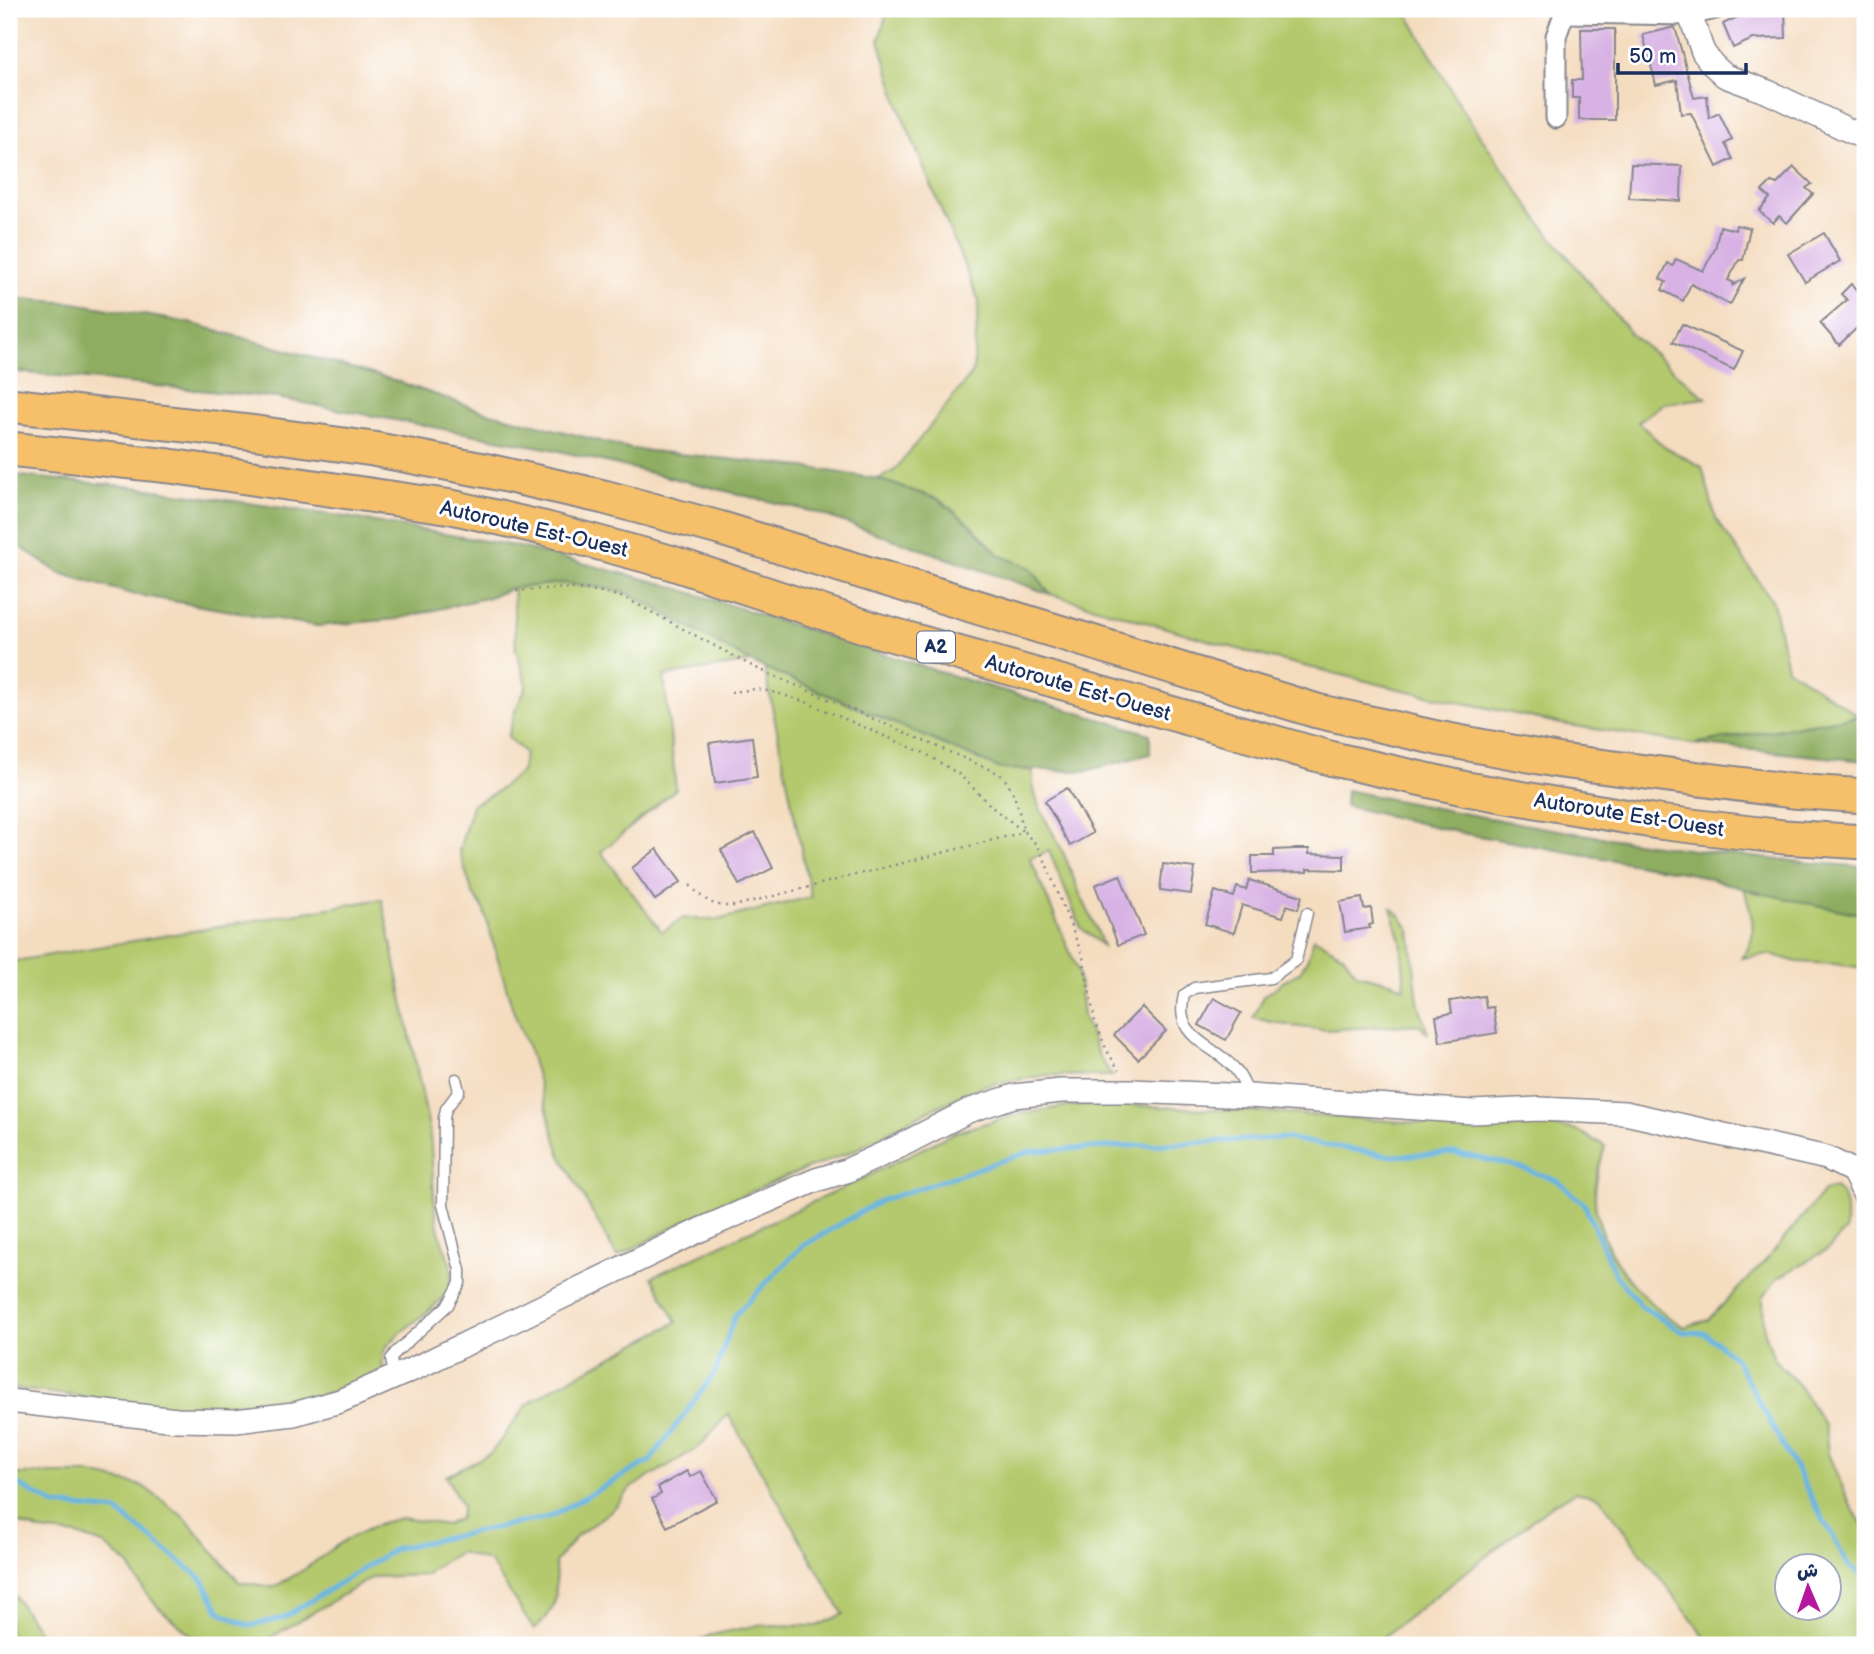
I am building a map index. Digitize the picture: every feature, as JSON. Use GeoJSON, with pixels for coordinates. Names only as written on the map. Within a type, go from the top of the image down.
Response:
{"type":"FeatureCollection","features":[{"type":"Feature","properties":{"kind":"highway","name":"Autoroute Est-Ouest"},"geometry":{"type":"LineString","coordinates":[[9,405],[257,433],[373,449],[488,471],[604,497],[719,528],[1317,712],[1561,761],[1792,791],[1865,796]]}},
{"type":"Feature","properties":{"kind":"highway","name":"Autoroute Est-Ouest"},"geometry":{"type":"LineString","coordinates":[[9,449],[170,466],[453,508],[547,529],[666,561],[876,630],[1332,759],[1467,789],[1658,822],[1784,837],[1865,842]]}},
{"type":"Feature","properties":{"kind":"street"},"geometry":{"type":"LineString","coordinates":[[1556,118],[1556,36],[1566,11],[1690,15],[1715,9]]}},
{"type":"Feature","properties":{"kind":"street"},"geometry":{"type":"LineString","coordinates":[[1690,15],[1703,52],[1725,76],[1768,92],[1865,138]]}},
{"type":"Feature","properties":{"kind":"street"},"geometry":{"type":"LineString","coordinates":[[9,1401],[177,1420],[234,1421],[294,1414],[340,1401],[394,1378],[700,1230],[816,1180],[846,1171],[968,1111],[1014,1096],[1049,1092],[1132,1091],[1250,1096],[1472,1112],[1540,1109],[1625,1113],[1827,1157],[1853,1171],[1865,1195]]}},
{"type":"Feature","properties":{"kind":"lane"},"geometry":{"type":"LineString","coordinates":[[1250,1096],[1241,1076],[1230,1063],[1203,1045],[1186,1028],[1181,1006],[1184,995],[1194,988],[1271,978],[1296,960],[1307,913]]}},
{"type":"Feature","properties":{"kind":"lane"},"geometry":{"type":"LineString","coordinates":[[394,1378],[391,1363],[395,1353],[448,1305],[460,1283],[460,1270],[443,1205],[444,1118],[446,1109],[459,1091],[456,1079]]}},
{"type":"Feature","properties":{"kind":"path"},"geometry":{"type":"LineString","coordinates":[[516,591],[557,588],[593,589],[612,593],[756,668],[998,773],[1011,790],[1024,832]]}},
{"type":"Feature","properties":{"kind":"path"},"geometry":{"type":"LineString","coordinates":[[732,692],[757,689],[806,702],[926,754],[960,775],[992,807],[1024,832],[1044,858],[1083,957],[1096,1021],[1107,1051],[1132,1091]]}},
{"type":"Feature","properties":{"kind":"path"},"geometry":{"type":"LineString","coordinates":[[690,886],[705,901],[720,907],[734,906],[1024,832]]}},
{"type":"Feature","properties":{"kind":"green space"},"geometry":{"type":"Polygon","coordinates":[[[888,9],[1405,9],[1462,109],[1541,224],[1631,334],[1706,398],[1664,403],[1638,422],[1663,446],[1702,467],[1716,519],[1773,602],[1787,668],[1859,716],[1693,744],[1562,724],[1399,689],[1255,654],[1050,594],[1031,568],[999,555],[969,523],[878,479],[894,471],[973,372],[979,301],[902,115],[879,40],[888,9]]]}},
{"type":"Feature","properties":{"kind":"green space"},"geometry":{"type":"Polygon","coordinates":[[[9,298],[75,303],[190,323],[390,379],[483,411],[631,449],[804,467],[878,479],[938,499],[969,523],[999,555],[1031,568],[1050,594],[818,513],[551,449],[277,398],[9,371],[9,298]]]}},
{"type":"Feature","properties":{"kind":"green space"},"geometry":{"type":"Polygon","coordinates":[[[9,475],[135,487],[340,516],[520,547],[664,584],[940,672],[1150,734],[1150,754],[1086,771],[1001,769],[751,662],[630,594],[611,589],[562,583],[513,588],[489,597],[397,619],[317,626],[132,594],[59,573],[9,539],[9,475]]]}},
{"type":"Feature","properties":{"kind":"green space"},"geometry":{"type":"Polygon","coordinates":[[[562,583],[590,585],[630,594],[751,662],[664,676],[676,789],[601,852],[662,932],[683,918],[717,920],[811,897],[764,667],[1001,769],[1033,770],[1037,802],[1062,850],[1103,946],[1081,928],[1049,851],[1030,858],[1078,971],[1083,1016],[1099,1056],[1112,1076],[1047,1075],[982,1086],[853,1151],[699,1214],[617,1257],[560,1154],[483,908],[473,894],[459,851],[472,805],[496,792],[521,772],[525,753],[508,737],[515,711],[527,685],[516,650],[513,588],[562,583]]]}},
{"type":"Feature","properties":{"kind":"green space"},"geometry":{"type":"Polygon","coordinates":[[[1865,717],[1865,761],[1693,744],[1865,717]]]}},
{"type":"Feature","properties":{"kind":"green space"},"geometry":{"type":"Polygon","coordinates":[[[1346,790],[1604,838],[1734,855],[1865,867],[1865,915],[1755,892],[1693,874],[1467,834],[1345,806],[1346,790]]]}},
{"type":"Feature","properties":{"kind":"green space"},"geometry":{"type":"Polygon","coordinates":[[[1744,889],[1865,915],[1865,968],[1797,962],[1770,954],[1741,958],[1751,943],[1753,925],[1744,889]]]}},
{"type":"Feature","properties":{"kind":"green space"},"geometry":{"type":"Polygon","coordinates":[[[382,899],[429,1128],[437,1222],[452,1273],[450,1286],[444,1295],[387,1347],[383,1355],[383,1371],[335,1391],[263,1410],[188,1409],[9,1388],[9,962],[382,899]]]}},
{"type":"Feature","properties":{"kind":"green space"},"geometry":{"type":"Polygon","coordinates":[[[1391,908],[1399,914],[1410,930],[1418,1002],[1428,1034],[1419,1024],[1326,1030],[1253,1018],[1264,996],[1300,972],[1314,938],[1343,955],[1357,974],[1391,982],[1405,989],[1401,941],[1391,908]]]}},
{"type":"Feature","properties":{"kind":"green space"},"geometry":{"type":"Polygon","coordinates":[[[1127,1105],[1471,1127],[1542,1125],[1574,1129],[1605,1146],[1596,1180],[1595,1207],[1610,1250],[1629,1280],[1641,1293],[1654,1306],[1684,1327],[1708,1320],[1767,1259],[1824,1191],[1835,1188],[1845,1201],[1846,1230],[1828,1249],[1778,1278],[1763,1297],[1764,1329],[1773,1357],[1800,1387],[1825,1426],[1828,1454],[1851,1506],[1865,1529],[1865,1645],[1711,1645],[1599,1497],[1575,1492],[1553,1504],[1373,1645],[691,1645],[711,1635],[759,1625],[817,1626],[843,1614],[728,1414],[699,1447],[631,1488],[613,1509],[577,1536],[555,1562],[556,1592],[553,1607],[534,1630],[490,1562],[460,1552],[426,1575],[373,1577],[258,1645],[203,1645],[158,1607],[127,1563],[103,1544],[77,1535],[41,1531],[9,1520],[9,1469],[18,1474],[92,1474],[143,1486],[185,1518],[239,1582],[274,1587],[305,1569],[343,1541],[381,1523],[401,1518],[447,1525],[460,1518],[462,1506],[446,1476],[491,1453],[527,1405],[549,1390],[677,1322],[652,1277],[858,1181],[955,1132],[1014,1115],[1068,1106],[1127,1105]]]}},
{"type":"Feature","properties":{"kind":"green space"},"geometry":{"type":"Polygon","coordinates":[[[9,1587],[47,1645],[9,1645],[9,1587]]]}},
{"type":"Feature","properties":{"kind":"building"},"geometry":{"type":"Polygon","coordinates":[[[1749,9],[1785,9],[1786,38],[1753,39],[1733,48],[1723,24],[1749,9]]]}},
{"type":"Feature","properties":{"kind":"building"},"geometry":{"type":"Polygon","coordinates":[[[1675,27],[1694,98],[1707,96],[1709,118],[1719,113],[1732,140],[1725,144],[1733,159],[1717,167],[1691,113],[1681,114],[1677,80],[1656,85],[1643,35],[1675,27]]]}},
{"type":"Feature","properties":{"kind":"building"},"geometry":{"type":"Polygon","coordinates":[[[1581,29],[1615,29],[1615,120],[1579,120],[1579,98],[1572,98],[1572,80],[1582,80],[1581,29]]]}},
{"type":"Feature","properties":{"kind":"building"},"geometry":{"type":"Polygon","coordinates":[[[1631,164],[1682,166],[1681,201],[1629,198],[1631,164]]]}},
{"type":"Feature","properties":{"kind":"building"},"geometry":{"type":"Polygon","coordinates":[[[1794,167],[1812,184],[1806,188],[1813,194],[1787,223],[1779,216],[1773,223],[1759,211],[1770,198],[1762,191],[1771,182],[1777,184],[1794,167]]]}},
{"type":"Feature","properties":{"kind":"building"},"geometry":{"type":"Polygon","coordinates":[[[1736,225],[1750,228],[1743,260],[1739,260],[1728,280],[1734,283],[1732,286],[1744,279],[1730,305],[1691,284],[1683,301],[1662,290],[1666,282],[1660,279],[1668,263],[1673,266],[1676,259],[1703,271],[1715,249],[1720,226],[1735,230],[1736,225]]]}},
{"type":"Feature","properties":{"kind":"building"},"geometry":{"type":"Polygon","coordinates":[[[1824,233],[1840,261],[1805,282],[1788,254],[1824,233]]]}},
{"type":"Feature","properties":{"kind":"building"},"geometry":{"type":"Polygon","coordinates":[[[1851,284],[1865,299],[1865,310],[1858,317],[1863,322],[1839,345],[1820,323],[1847,300],[1841,294],[1851,284]]]}},
{"type":"Feature","properties":{"kind":"building"},"geometry":{"type":"Polygon","coordinates":[[[1682,324],[1743,351],[1734,370],[1673,342],[1682,324]]]}},
{"type":"Feature","properties":{"kind":"building"},"geometry":{"type":"Polygon","coordinates":[[[752,737],[757,777],[715,783],[709,743],[752,737]]]}},
{"type":"Feature","properties":{"kind":"building"},"geometry":{"type":"Polygon","coordinates":[[[1067,788],[1093,833],[1070,846],[1045,801],[1067,788]]]}},
{"type":"Feature","properties":{"kind":"building"},"geometry":{"type":"Polygon","coordinates":[[[755,832],[773,868],[739,885],[721,850],[755,832]]]}},
{"type":"Feature","properties":{"kind":"building"},"geometry":{"type":"Polygon","coordinates":[[[657,849],[681,882],[655,900],[632,868],[657,849]]]}},
{"type":"Feature","properties":{"kind":"building"},"geometry":{"type":"Polygon","coordinates":[[[1309,849],[1309,854],[1344,855],[1344,870],[1307,869],[1307,872],[1252,873],[1252,856],[1274,856],[1274,850],[1309,849]]]}},
{"type":"Feature","properties":{"kind":"building"},"geometry":{"type":"Polygon","coordinates":[[[1163,864],[1195,868],[1191,894],[1160,890],[1163,864]]]}},
{"type":"Feature","properties":{"kind":"building"},"geometry":{"type":"Polygon","coordinates":[[[1120,875],[1144,935],[1118,945],[1095,885],[1120,875]]]}},
{"type":"Feature","properties":{"kind":"building"},"geometry":{"type":"Polygon","coordinates":[[[1249,880],[1302,896],[1298,909],[1287,905],[1283,917],[1242,905],[1234,933],[1205,924],[1215,891],[1234,897],[1237,887],[1246,890],[1249,880]]]}},
{"type":"Feature","properties":{"kind":"building"},"geometry":{"type":"Polygon","coordinates":[[[1362,898],[1364,909],[1371,908],[1373,924],[1369,925],[1370,928],[1345,932],[1340,902],[1362,898]]]}},
{"type":"Feature","properties":{"kind":"building"},"geometry":{"type":"Polygon","coordinates":[[[1484,996],[1486,1008],[1493,1007],[1497,1033],[1440,1042],[1436,1016],[1452,1013],[1450,1001],[1484,996]]]}},
{"type":"Feature","properties":{"kind":"building"},"geometry":{"type":"Polygon","coordinates":[[[1214,998],[1241,1013],[1226,1040],[1199,1025],[1214,998]]]}},
{"type":"Feature","properties":{"kind":"building"},"geometry":{"type":"Polygon","coordinates":[[[1142,1007],[1166,1031],[1138,1059],[1114,1035],[1142,1007]]]}},
{"type":"Feature","properties":{"kind":"building"},"geometry":{"type":"Polygon","coordinates":[[[687,1471],[690,1477],[701,1471],[717,1500],[667,1527],[652,1499],[661,1494],[658,1487],[687,1471]]]}},
{"type":"Feature","properties":{"kind":"waterway"},"geometry":{"type":"LineString","coordinates":[[9,1480],[55,1505],[117,1511],[203,1580],[220,1612],[249,1626],[283,1618],[396,1548],[549,1517],[650,1461],[715,1373],[735,1315],[801,1247],[880,1201],[1031,1151],[1283,1138],[1392,1156],[1456,1153],[1516,1166],[1558,1181],[1584,1204],[1615,1274],[1641,1306],[1683,1332],[1705,1333],[1735,1358],[1849,1566],[1865,1577]]}}]}
